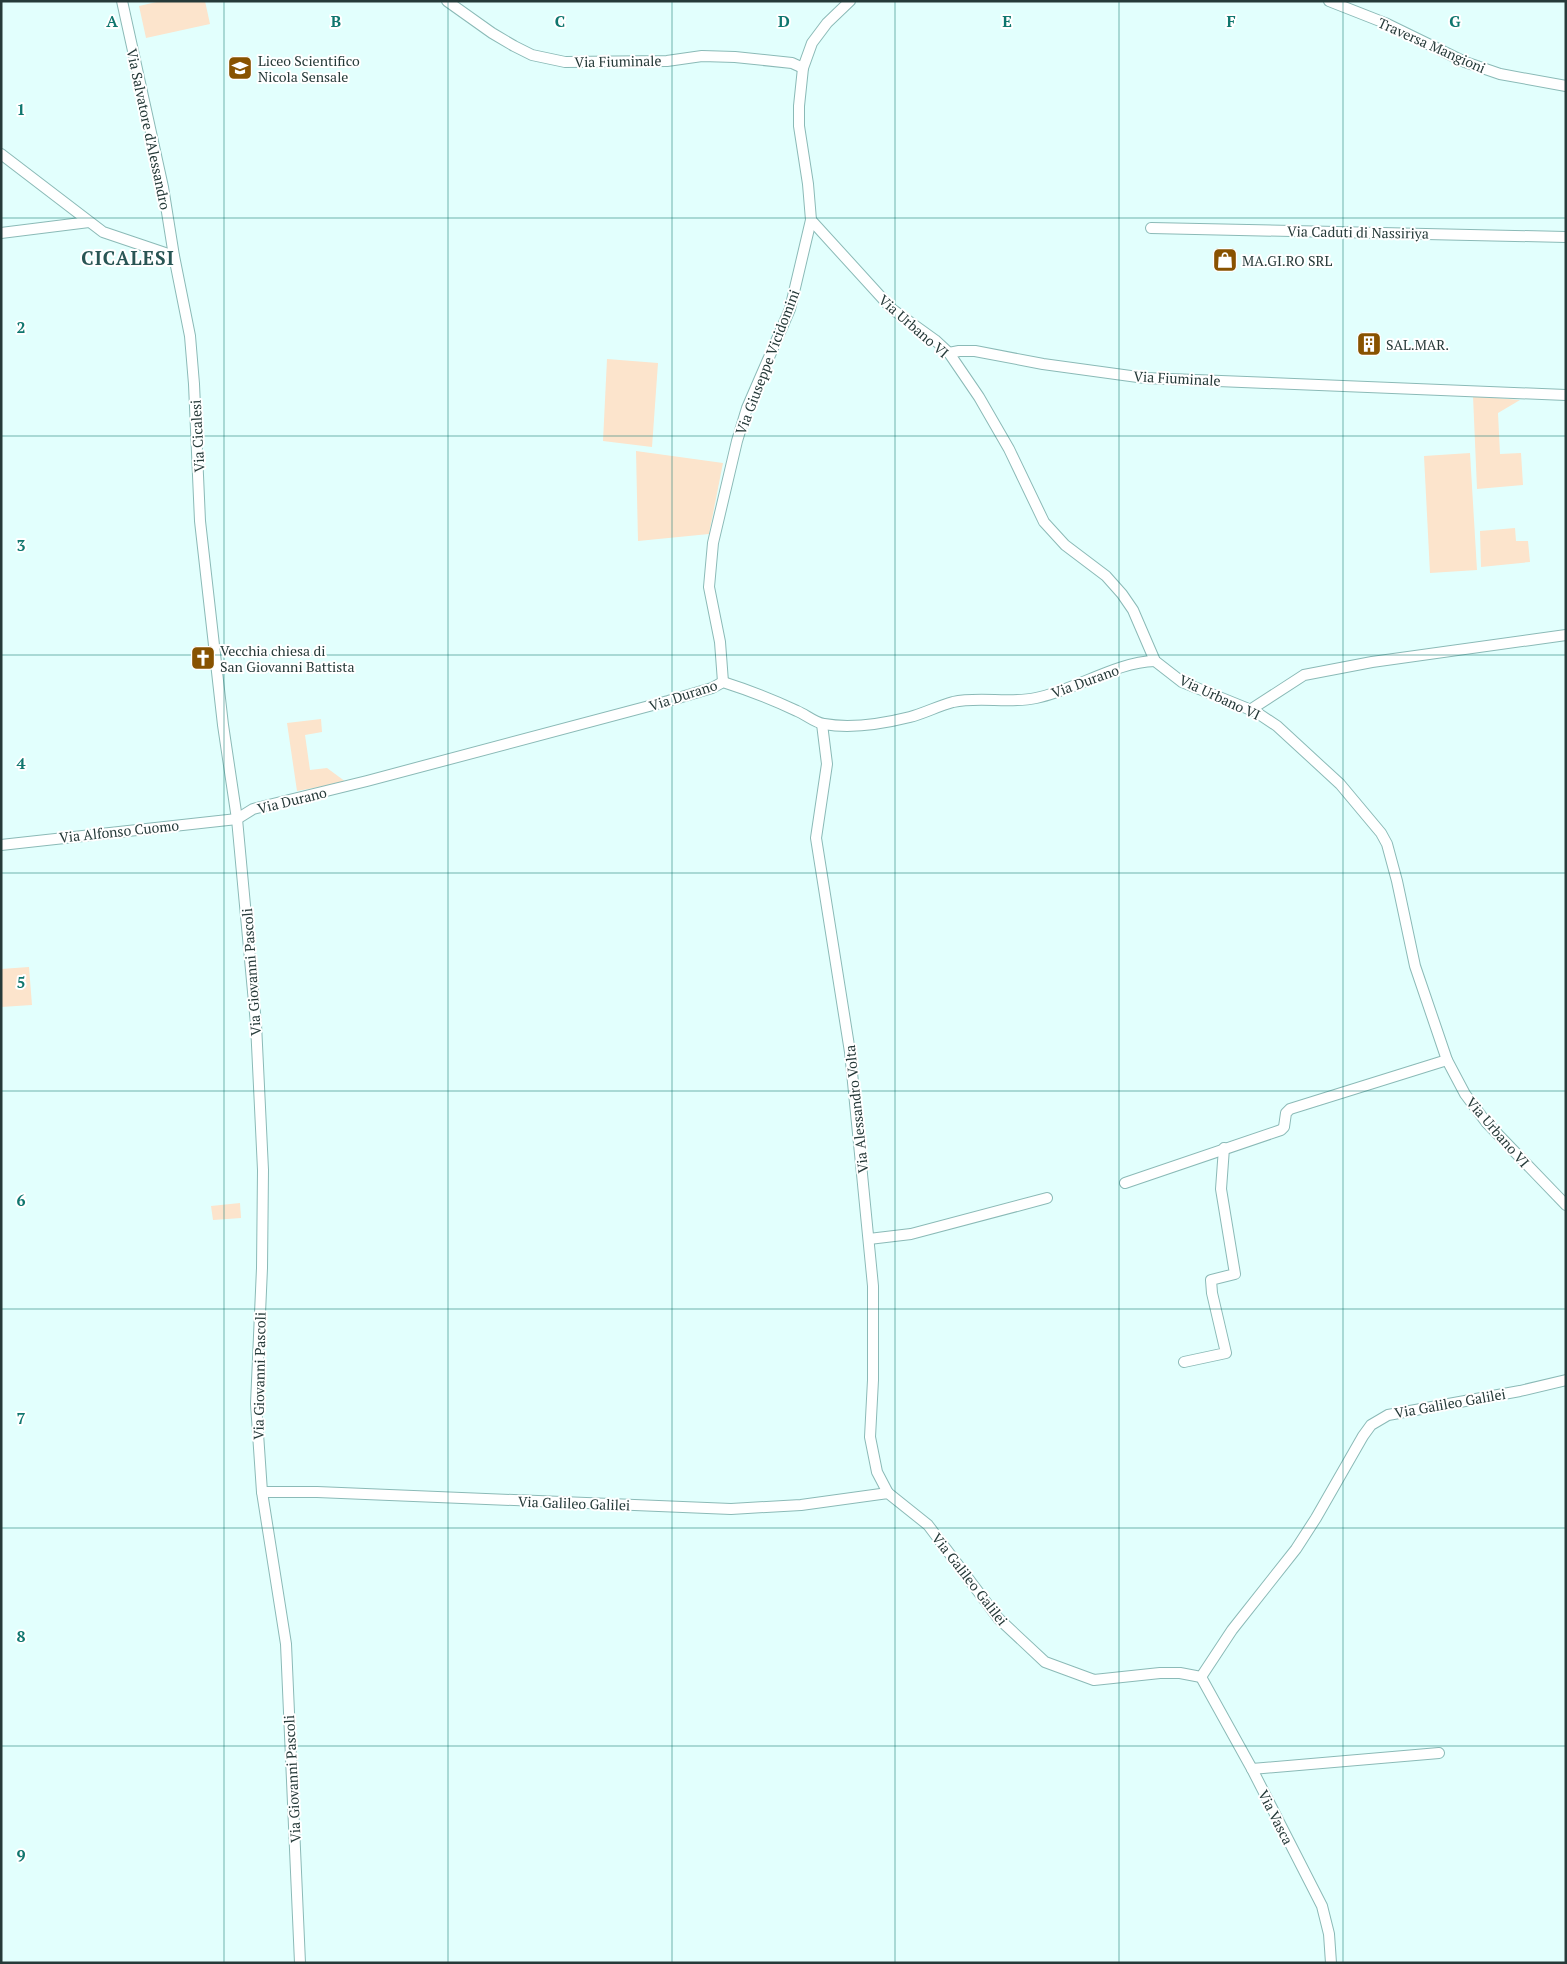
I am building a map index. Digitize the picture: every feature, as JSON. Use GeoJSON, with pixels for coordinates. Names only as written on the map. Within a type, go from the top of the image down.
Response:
{"type":"FeatureCollection","features":[{"type":"Feature","properties":{"kind":"street","name":"Via Salvatore d'Alessandro"},"geometry":{"type":"LineString","coordinates":[[122,1],[164,187],[174,256]]}},
{"type":"Feature","properties":{"kind":"street","name":"Via Fiuminale"},"geometry":{"type":"LineString","coordinates":[[447,1],[514,46],[532,54],[565,62],[667,61],[702,56],[735,57],[792,63],[803,68]]}},
{"type":"Feature","properties":{"kind":"street"},"geometry":{"type":"LineString","coordinates":[[811,220],[800,126],[799,106],[803,68],[812,43],[826,23],[850,1]]}},
{"type":"Feature","properties":{"kind":"street","name":"Traversa Mangioni"},"geometry":{"type":"LineString","coordinates":[[1329,1],[1385,23],[1465,62],[1500,74],[1566,86]]}},
{"type":"Feature","properties":{"kind":"street"},"geometry":{"type":"LineString","coordinates":[[1,154],[103,232],[118,239],[174,256]]}},
{"type":"Feature","properties":{"kind":"street","name":"Via Urbano VI"},"geometry":{"type":"LineString","coordinates":[[811,220],[892,309],[936,340],[948,353],[979,397],[1009,449],[1044,522],[1065,545],[1106,576],[1122,594],[1136,615],[1155,661],[1182,682],[1250,710],[1277,726],[1340,784],[1381,833],[1387,844],[1397,881],[1415,966],[1447,1060],[1465,1094],[1486,1122],[1566,1205]]}},
{"type":"Feature","properties":{"kind":"street","name":"Via Giuseppe Vicidomini"},"geometry":{"type":"LineString","coordinates":[[723,682],[720,642],[709,587],[713,543],[737,441],[747,408],[790,308],[811,220]]}},
{"type":"Feature","properties":{"kind":"street"},"geometry":{"type":"LineString","coordinates":[[1,233],[89,222]]}},
{"type":"Feature","properties":{"kind":"street","name":"Via Caduti di Nassiriya"},"geometry":{"type":"LineString","coordinates":[[1151,228],[1566,237]]}},
{"type":"Feature","properties":{"kind":"street","name":"Via Cicalesi"},"geometry":{"type":"LineString","coordinates":[[174,256],[190,336],[200,521],[223,725],[238,819]]}},
{"type":"Feature","properties":{"kind":"street","name":"Via Fiuminale"},"geometry":{"type":"LineString","coordinates":[[948,353],[975,351],[1043,364],[1145,378],[1566,395]]}},
{"type":"Feature","properties":{"kind":"street"},"geometry":{"type":"LineString","coordinates":[[1250,710],[1304,675],[1372,662],[1566,635]]}},
{"type":"Feature","properties":{"kind":"street","name":"Via Durano"},"geometry":{"type":"LineString","coordinates":[[238,819],[253,809],[367,781],[668,701],[712,688],[723,682],[757,692],[822,724],[857,726],[910,717],[954,702],[972,700],[1008,702],[1035,699],[1057,693],[1132,664],[1155,661]]}},
{"type":"Feature","properties":{"kind":"street","name":"Via Alessandro Volta"},"geometry":{"type":"LineString","coordinates":[[822,724],[827,764],[816,838],[850,1052],[869,1239],[873,1296],[873,1380],[870,1437],[878,1472],[888,1493]]}},
{"type":"Feature","properties":{"kind":"street","name":"Via Alfonso Cuomo"},"geometry":{"type":"LineString","coordinates":[[1,845],[238,819]]}},
{"type":"Feature","properties":{"kind":"street","name":"Via Giovanni Pascoli"},"geometry":{"type":"LineString","coordinates":[[238,819],[256,1024],[263,1170],[262,1268],[256,1404],[262,1492],[286,1644],[300,1963]]}},
{"type":"Feature","properties":{"kind":"street"},"geometry":{"type":"LineString","coordinates":[[1125,1183],[1281,1130],[1284,1127],[1286,1113],[1290,1109],[1447,1060]]}},
{"type":"Feature","properties":{"kind":"street"},"geometry":{"type":"LineString","coordinates":[[1184,1362],[1226,1353],[1212,1293],[1211,1280],[1235,1274],[1221,1189],[1224,1148]]}},
{"type":"Feature","properties":{"kind":"street"},"geometry":{"type":"LineString","coordinates":[[869,1239],[911,1234],[1047,1198]]}},
{"type":"Feature","properties":{"kind":"street","name":"Via Galileo Galilei"},"geometry":{"type":"LineString","coordinates":[[262,1492],[317,1492],[731,1509],[802,1505],[888,1493],[928,1525],[998,1618],[1045,1662],[1094,1680],[1160,1673],[1180,1673],[1202,1677],[1232,1630],[1296,1549],[1371,1424],[1388,1415],[1520,1391],[1566,1380]]}},
{"type":"Feature","properties":{"kind":"street","name":"Via Vasca"},"geometry":{"type":"LineString","coordinates":[[1202,1677],[1252,1769],[1322,1906],[1329,1934],[1331,1963]]}},
{"type":"Feature","properties":{"kind":"street"},"geometry":{"type":"LineString","coordinates":[[1252,1769],[1439,1753]]}},
{"type":"Feature","properties":{"kind":"shaded area"},"geometry":{"type":"Polygon","coordinates":[[[161,1],[205,1],[210,24],[146,38],[139,6],[161,1]]]}},
{"type":"Feature","properties":{"kind":"shaded area"},"geometry":{"type":"Polygon","coordinates":[[[607,359],[658,363],[652,447],[603,441],[607,359]]]}},
{"type":"Feature","properties":{"kind":"shaded area"},"geometry":{"type":"Polygon","coordinates":[[[1473,396],[1520,400],[1498,413],[1500,454],[1521,453],[1523,485],[1477,489],[1473,396]]]}},
{"type":"Feature","properties":{"kind":"shaded area"},"geometry":{"type":"Polygon","coordinates":[[[636,451],[723,463],[709,534],[638,541],[636,451]]]}},
{"type":"Feature","properties":{"kind":"shaded area"},"geometry":{"type":"Polygon","coordinates":[[[1470,453],[1477,570],[1430,573],[1424,456],[1470,453]]]}},
{"type":"Feature","properties":{"kind":"shaded area"},"geometry":{"type":"Polygon","coordinates":[[[1515,528],[1516,541],[1528,541],[1530,562],[1481,567],[1480,531],[1515,528]]]}},
{"type":"Feature","properties":{"kind":"shaded area"},"geometry":{"type":"Polygon","coordinates":[[[321,719],[322,732],[305,735],[310,770],[327,768],[346,782],[297,791],[287,723],[321,719]]]}},
{"type":"Feature","properties":{"kind":"shaded area"},"geometry":{"type":"Polygon","coordinates":[[[29,967],[32,1005],[1,1007],[1,969],[29,967]]]}},
{"type":"Feature","properties":{"kind":"shaded area"},"geometry":{"type":"Polygon","coordinates":[[[240,1203],[241,1218],[213,1220],[211,1206],[240,1203]]]}},
{"type":"Feature","properties":{"kind":"place","name":"Liceo Scientifico Nicola Sensale"},"geometry":{"type":"Point","coordinates":[240,68]}},
{"type":"Feature","properties":{"kind":"place","name":"MA.GI.RO SRL"},"geometry":{"type":"Point","coordinates":[1225,260]}},
{"type":"Feature","properties":{"kind":"place","name":"SAL.MAR."},"geometry":{"type":"Point","coordinates":[1369,344]}},
{"type":"Feature","properties":{"kind":"place","name":"Vecchia chiesa di San Giovanni Battista"},"geometry":{"type":"Point","coordinates":[203,658]}},
{"type":"Feature","properties":{"kind":"district","name":"CICALESI"},"geometry":{"type":"Point","coordinates":[128,257]}}]}
